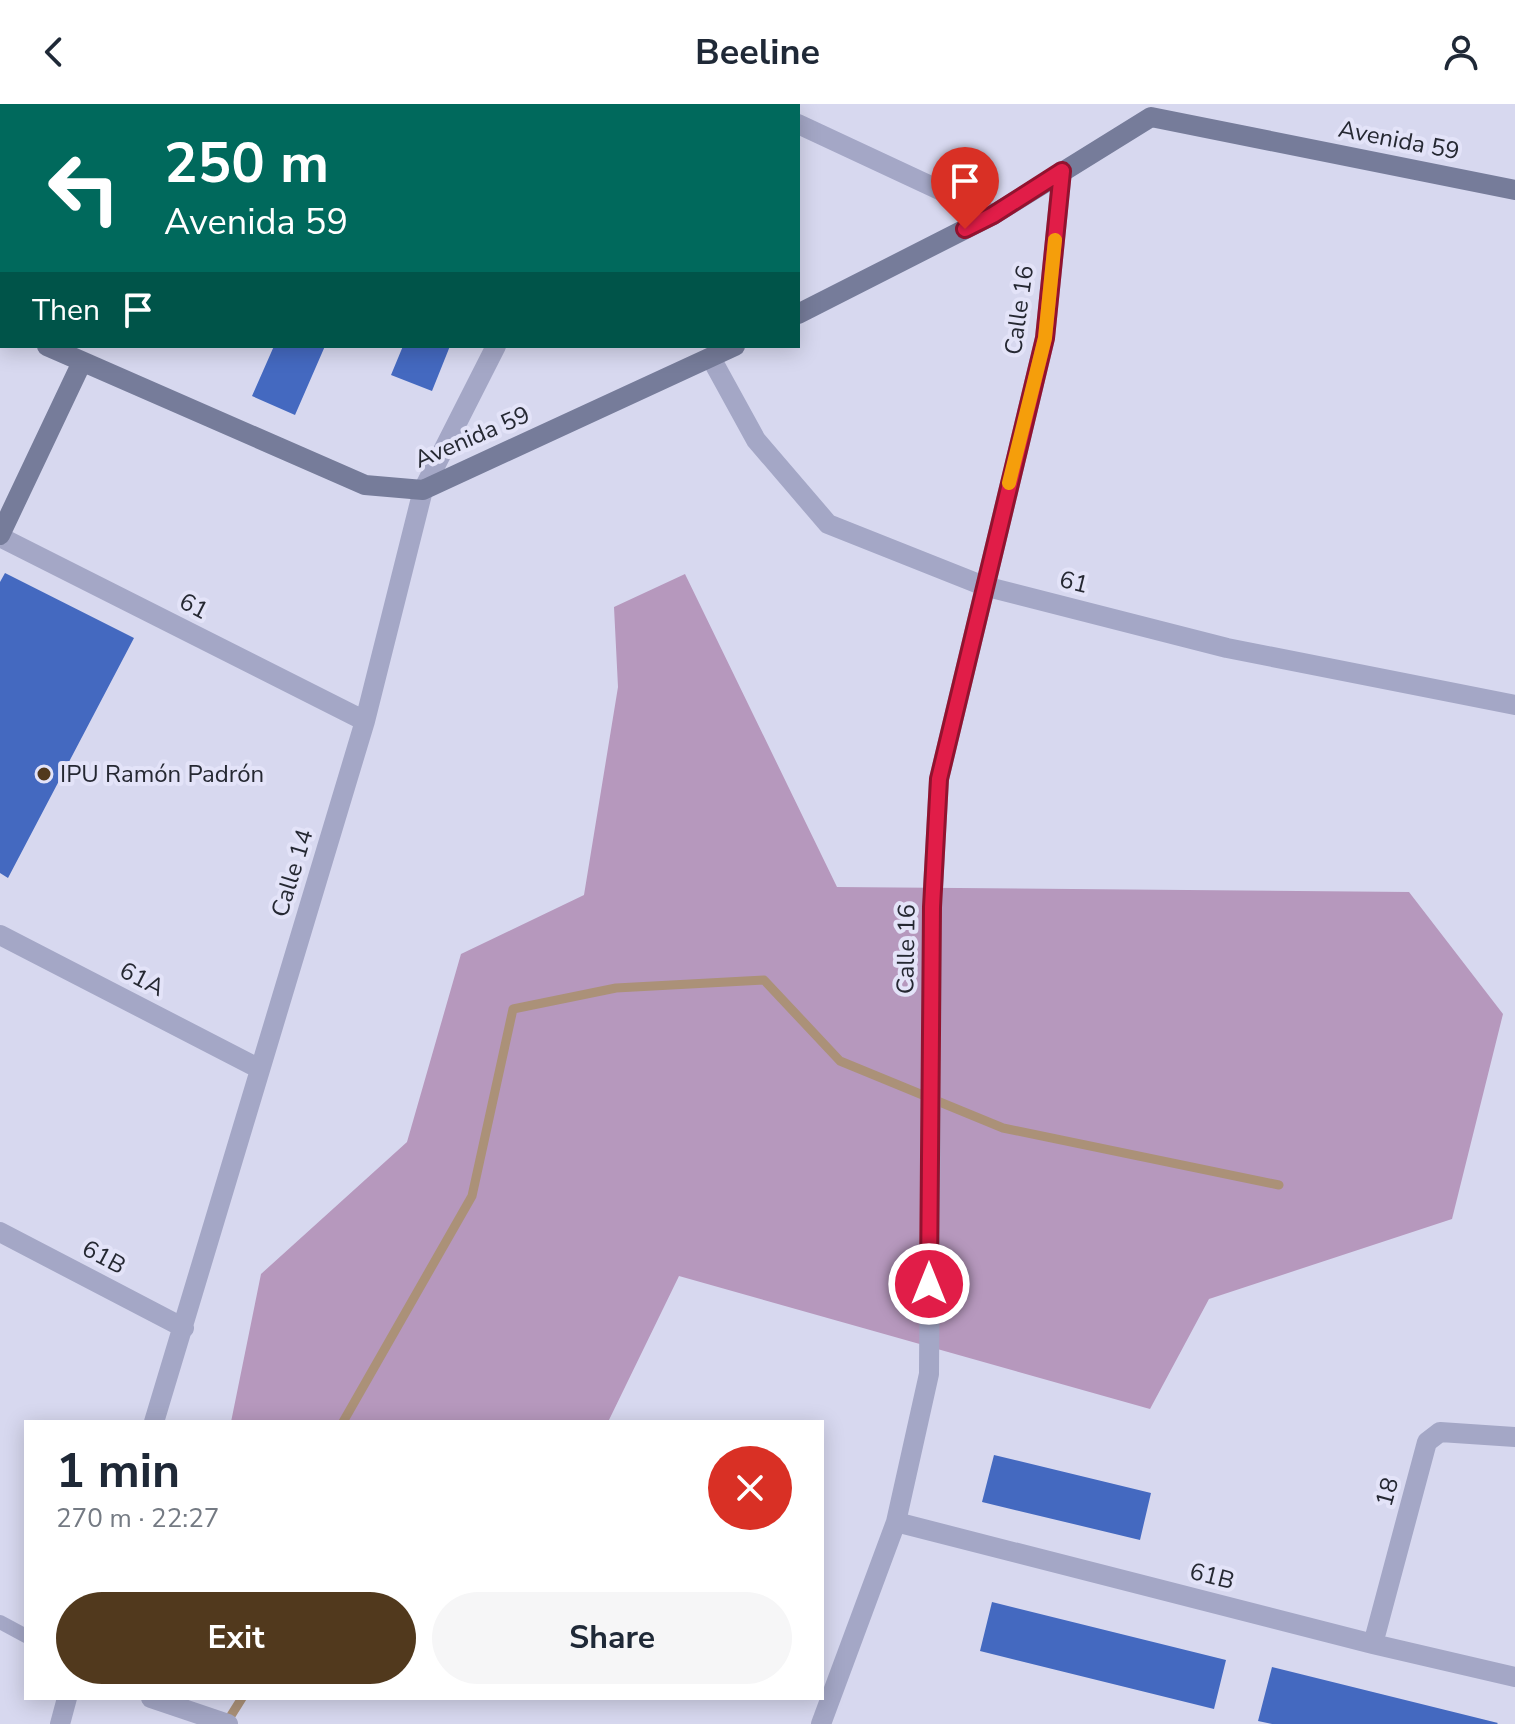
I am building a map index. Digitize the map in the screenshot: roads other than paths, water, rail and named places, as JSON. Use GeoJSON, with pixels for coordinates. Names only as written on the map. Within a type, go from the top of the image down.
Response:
{"type":"FeatureCollection","features":[{"type":"Feature","properties":{"kind":"street","name":"Avenida 59"},"geometry":{"type":"LineString","coordinates":[[800,313],[993,215],[1150,110],[1515,190]]}},
{"type":"Feature","properties":{"kind":"street"},"geometry":{"type":"LineString","coordinates":[[800,125],[993,215]]}},
{"type":"Feature","properties":{"kind":"street","name":"Calle 16"},"geometry":{"type":"LineString","coordinates":[[821,1724],[896,1522],[929,1374],[932,907],[939,779],[1045,338],[1062,171]]}},
{"type":"Feature","properties":{"kind":"street","name":"Avenida 59"},"geometry":{"type":"LineString","coordinates":[[51,348],[365,485],[423,490],[731,348]]}},
{"type":"Feature","properties":{"kind":"street","name":"Calle 14"},"geometry":{"type":"LineString","coordinates":[[155,1420],[365,721],[423,490],[495,348]]}},
{"type":"Feature","properties":{"kind":"street","name":"61"},"geometry":{"type":"LineString","coordinates":[[711,358],[756,440],[828,524],[984,586],[1227,648],[1515,705]]}},
{"type":"Feature","properties":{"kind":"street"},"geometry":{"type":"LineString","coordinates":[[0,536],[82,362]]}},
{"type":"Feature","properties":{"kind":"street","name":"61"},"geometry":{"type":"LineString","coordinates":[[0,536],[365,721]]}},
{"type":"Feature","properties":{"kind":"street","name":"61A"},"geometry":{"type":"LineString","coordinates":[[0,935],[260,1069]]}},
{"type":"Feature","properties":{"kind":"street","name":"61B"},"geometry":{"type":"LineString","coordinates":[[0,1232],[184,1328]]}},
{"type":"Feature","properties":{"kind":"street","name":"18"},"geometry":{"type":"LineString","coordinates":[[1373,1644],[1427,1442],[1440,1432],[1515,1437]]}},
{"type":"Feature","properties":{"kind":"street","name":"61B"},"geometry":{"type":"LineString","coordinates":[[896,1522],[1373,1644],[1515,1677]]}},
{"type":"Feature","properties":{"kind":"street"},"geometry":{"type":"LineString","coordinates":[[60,1724],[66,1700]]}},
{"type":"Feature","properties":{"kind":"street"},"geometry":{"type":"LineString","coordinates":[[157,1700],[220,1721]]}},
{"type":"Feature","properties":{"kind":"lane"},"geometry":{"type":"LineString","coordinates":[[0,1622],[24,1635]]}},
{"type":"Feature","properties":{"kind":"waterway"},"geometry":{"type":"LineString","coordinates":[[344,1420],[472,1196],[513,1009],[616,988],[764,980],[840,1061],[1003,1128],[1279,1185]]}},
{"type":"Feature","properties":{"kind":"waterway"},"geometry":{"type":"LineString","coordinates":[[227,1722],[241,1700]]}},
{"type":"Feature","properties":{"kind":"place","name":"IPU Ramón Padrón"},"geometry":{"type":"Point","coordinates":[44,774]}}]}
